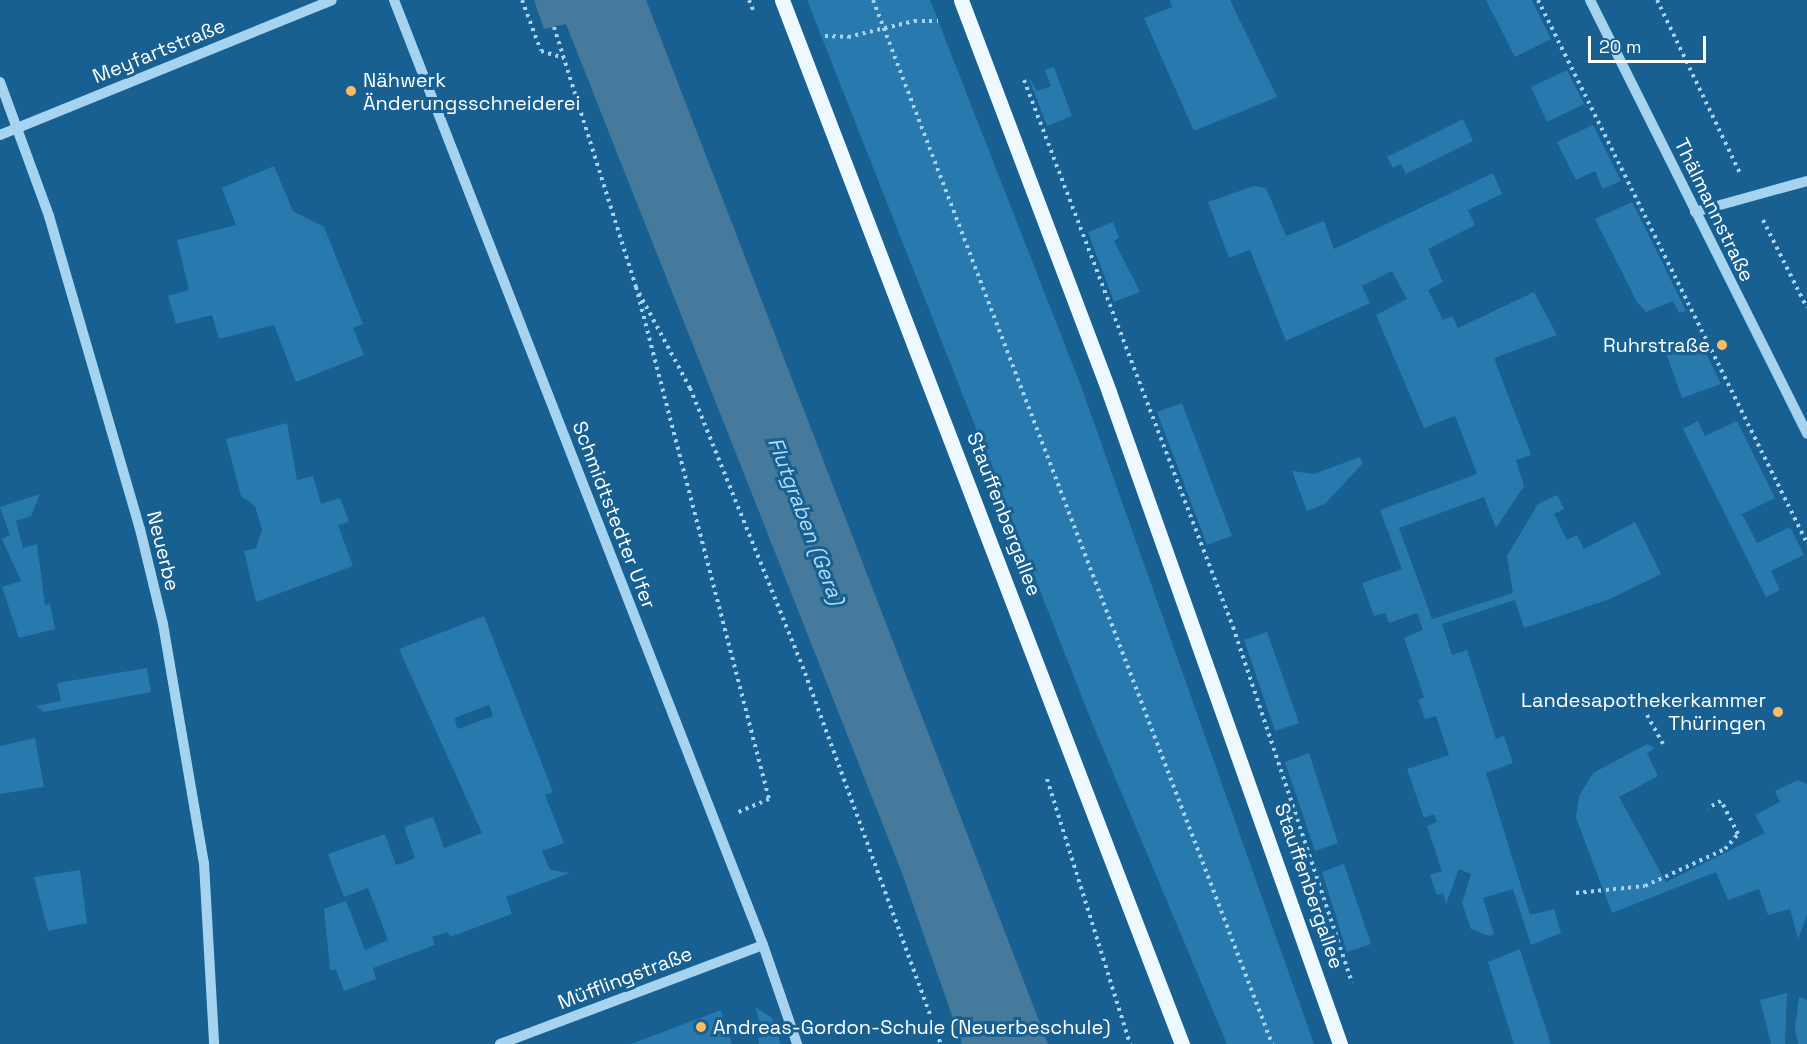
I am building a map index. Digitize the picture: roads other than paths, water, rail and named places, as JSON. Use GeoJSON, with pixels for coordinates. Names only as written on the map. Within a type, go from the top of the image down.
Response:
{"type":"FeatureCollection","features":[{"type":"Feature","properties":{"kind":"main road","name":"Stauffenbergallee"},"geometry":{"type":"LineString","coordinates":[[782,0],[1182,1044]]}},
{"type":"Feature","properties":{"kind":"main road","name":"Stauffenbergallee"},"geometry":{"type":"LineString","coordinates":[[961,0],[1121,425],[1340,1044]]}},
{"type":"Feature","properties":{"kind":"street","name":"Meyfartstraße"},"geometry":{"type":"LineString","coordinates":[[0,135],[332,0]]}},
{"type":"Feature","properties":{"kind":"street","name":"Schmidtstedter Ufer"},"geometry":{"type":"LineString","coordinates":[[394,0],[763,945],[797,1044]]}},
{"type":"Feature","properties":{"kind":"street","name":"Thälmannstraße"},"geometry":{"type":"LineString","coordinates":[[1590,0],[1807,434]]}},
{"type":"Feature","properties":{"kind":"street","name":"Neuerbe"},"geometry":{"type":"LineString","coordinates":[[0,82],[86,339],[163,624],[203,852],[214,1044]]}},
{"type":"Feature","properties":{"kind":"street"},"geometry":{"type":"LineString","coordinates":[[1695,212],[1807,181]]}},
{"type":"Feature","properties":{"kind":"street","name":"Müfflingstraße"},"geometry":{"type":"LineString","coordinates":[[500,1044],[763,945]]}},
{"type":"Feature","properties":{"kind":"water","name":"Flutgraben (Gera)"},"geometry":{"type":"Polygon","coordinates":[[[534,0],[646,0],[1048,1044],[962,1044],[902,873],[566,24],[544,29],[534,0]]]}},
{"type":"Feature","properties":{"kind":"place","name":"Nähwerk Änderungsschneiderei"},"geometry":{"type":"Point","coordinates":[351,91]}},
{"type":"Feature","properties":{"kind":"place","name":"Ruhrstraße"},"geometry":{"type":"Point","coordinates":[1722,345]}},
{"type":"Feature","properties":{"kind":"place","name":"Landesapothekerkammer Thüringen"},"geometry":{"type":"Point","coordinates":[1778,712]}},
{"type":"Feature","properties":{"kind":"place","name":"Andreas-Gordon-Schule (Neuerbeschule)"},"geometry":{"type":"Point","coordinates":[701,1027]}}]}
